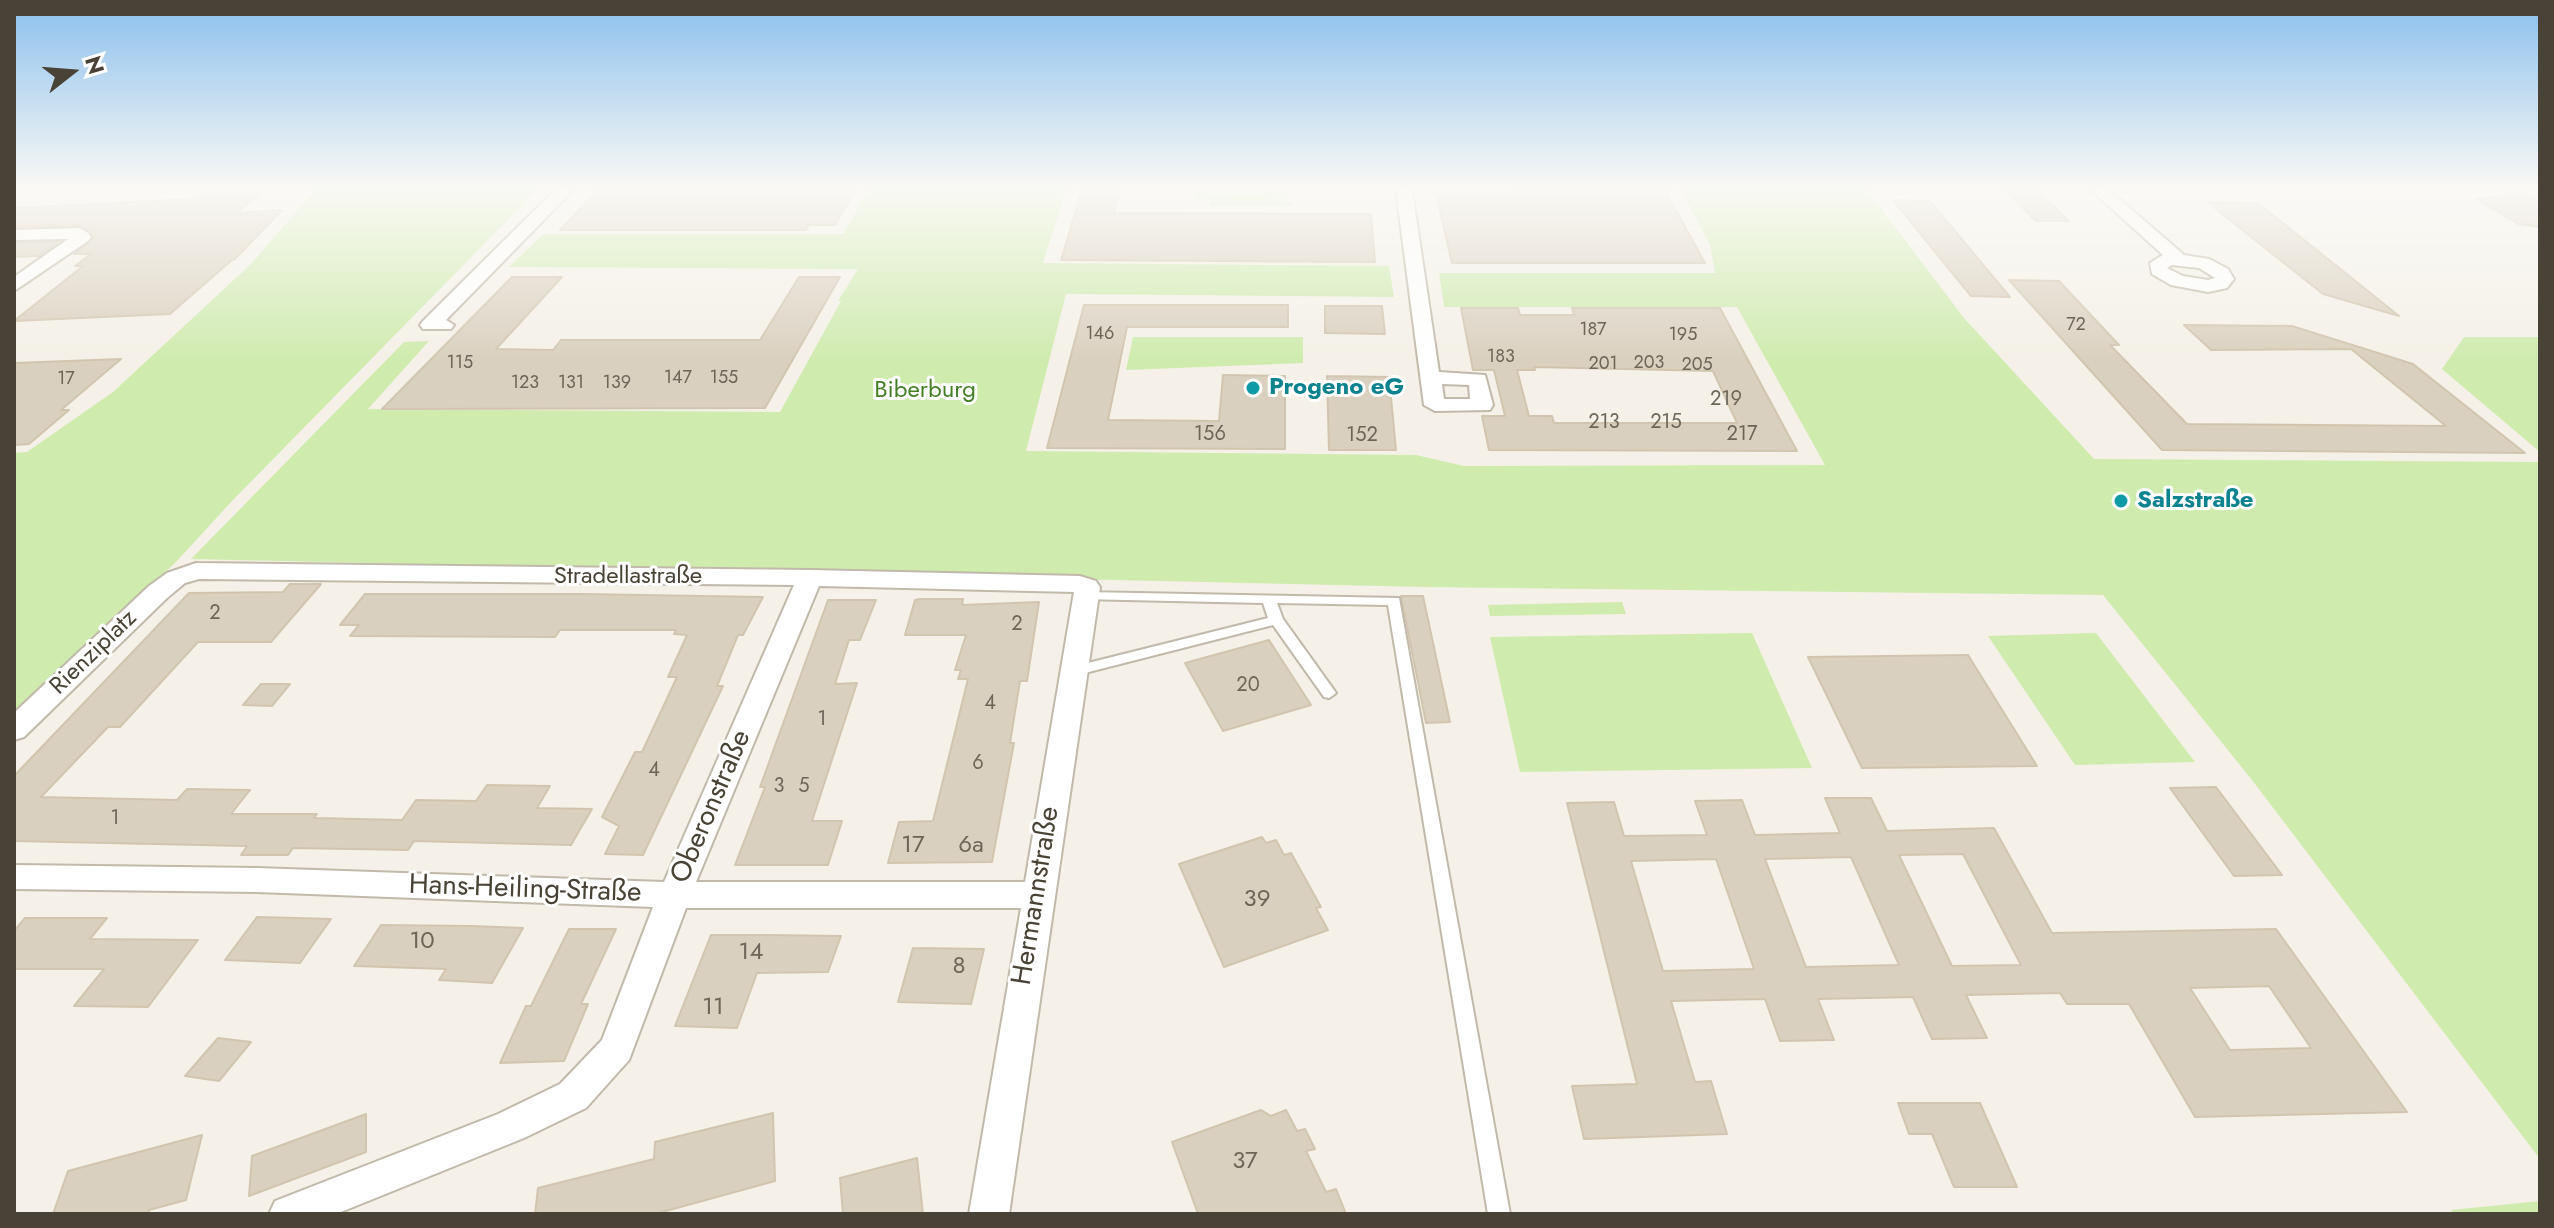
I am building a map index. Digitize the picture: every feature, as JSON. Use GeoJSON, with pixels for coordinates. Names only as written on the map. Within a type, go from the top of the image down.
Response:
{"type":"FeatureCollection","features":[{"type":"Feature","properties":{"kind":"street"},"geometry":{"type":"LineString","coordinates":[[14,285],[67,247]]}},
{"type":"Feature","properties":{"kind":"street"},"geometry":{"type":"LineString","coordinates":[[444,325],[430,325],[508,247]]}},
{"type":"Feature","properties":{"kind":"street"},"geometry":{"type":"LineString","coordinates":[[1412,247],[1430,378]]}},
{"type":"Feature","properties":{"kind":"street"},"geometry":{"type":"LineString","coordinates":[[2165,247],[2178,259]]}},
{"type":"Feature","properties":{"kind":"street","name":"Stradellastraße"},"geometry":{"type":"LineString","coordinates":[[176,578],[212,569],[810,578],[1083,590]]}},
{"type":"Feature","properties":{"kind":"street","name":"Rienziplatz"},"geometry":{"type":"LineString","coordinates":[[14,730],[176,578]]}},
{"type":"Feature","properties":{"kind":"street","name":"Oberonstraße"},"geometry":{"type":"LineString","coordinates":[[289,1214],[511,1126],[573,1096],[616,1049],[674,895],[810,578]]}},
{"type":"Feature","properties":{"kind":"street","name":"Hermannstraße"},"geometry":{"type":"LineString","coordinates":[[989,1214],[1083,590]]}},
{"type":"Feature","properties":{"kind":"street","name":"Hans-Heiling-Straße"},"geometry":{"type":"LineString","coordinates":[[14,877],[257,880],[674,895],[1037,895]]}},
{"type":"Feature","properties":{"kind":"lane"},"geometry":{"type":"LineString","coordinates":[[1083,590],[1269,599],[1394,601],[1499,1214]]}},
{"type":"Feature","properties":{"kind":"lane"},"geometry":{"type":"LineString","coordinates":[[1269,599],[1276,620],[1329,693]]}},
{"type":"Feature","properties":{"kind":"lane"},"geometry":{"type":"LineString","coordinates":[[1073,671],[1276,620]]}},
{"type":"Feature","properties":{"kind":"green space"},"geometry":{"type":"Polygon","coordinates":[[[265,247],[481,247],[176,562],[14,717],[14,453],[27,452],[113,392],[265,247]]]}},
{"type":"Feature","properties":{"kind":"green space","name":"Biberburg"},"geometry":{"type":"Polygon","coordinates":[[[529,247],[1048,247],[1043,263],[1389,266],[1394,297],[1066,294],[1026,451],[1416,455],[1464,466],[1825,465],[1737,307],[1444,307],[1439,273],[1715,273],[1710,247],[1910,247],[1964,318],[2094,459],[2540,462],[2540,1159],[2252,780],[2103,595],[1424,587],[191,559],[404,342],[429,341],[368,409],[780,412],[858,269],[509,267],[529,247]]]}},
{"type":"Feature","properties":{"kind":"green space"},"geometry":{"type":"Polygon","coordinates":[[[1133,337],[1303,337],[1303,363],[1126,370],[1133,337]]]}},
{"type":"Feature","properties":{"kind":"green space"},"geometry":{"type":"Polygon","coordinates":[[[2464,337],[2540,337],[2540,452],[2442,369],[2464,337]]]}},
{"type":"Feature","properties":{"kind":"green space"},"geometry":{"type":"Polygon","coordinates":[[[1622,602],[1626,614],[1490,616],[1488,605],[1622,602]]]}},
{"type":"Feature","properties":{"kind":"green space"},"geometry":{"type":"Polygon","coordinates":[[[1752,633],[1812,768],[1520,772],[1490,637],[1752,633]]]}},
{"type":"Feature","properties":{"kind":"green space"},"geometry":{"type":"Polygon","coordinates":[[[2096,633],[2195,762],[2075,765],[1988,636],[2096,633]]]}},
{"type":"Feature","properties":{"kind":"green space"},"geometry":{"type":"Polygon","coordinates":[[[2540,1201],[2540,1214],[2454,1214],[2451,1210],[2540,1201]]]}},
{"type":"Feature","properties":{"kind":"building"},"geometry":{"type":"Polygon","coordinates":[[[14,247],[51,247],[39,256],[14,257],[14,247]]]}},
{"type":"Feature","properties":{"kind":"building"},"geometry":{"type":"Polygon","coordinates":[[[82,247],[246,247],[170,314],[14,321],[83,266],[75,266],[91,254],[74,254],[82,247]]]}},
{"type":"Feature","properties":{"kind":"building"},"geometry":{"type":"Polygon","coordinates":[[[1065,247],[1374,247],[1375,262],[1061,260],[1065,247]]]}},
{"type":"Feature","properties":{"kind":"building"},"geometry":{"type":"Polygon","coordinates":[[[1448,247],[1696,247],[1705,263],[1452,263],[1448,247]]]}},
{"type":"Feature","properties":{"kind":"building"},"geometry":{"type":"Polygon","coordinates":[[[1931,247],[1969,247],[2010,297],[1971,296],[1931,247]]]}},
{"type":"Feature","properties":{"kind":"building"},"geometry":{"type":"Polygon","coordinates":[[[2264,247],[2313,247],[2399,316],[2323,294],[2264,247]]]}},
{"type":"Feature","properties":{"kind":"building"},"geometry":{"type":"Polygon","coordinates":[[[512,277],[562,277],[496,349],[553,350],[561,340],[760,340],[799,277],[840,277],[765,408],[382,409],[512,277]]]}},
{"type":"Feature","properties":{"kind":"building"},"geometry":{"type":"Polygon","coordinates":[[[2009,280],[2059,281],[2119,345],[2110,345],[2187,424],[2446,426],[2351,349],[2211,350],[2184,325],[2292,326],[2413,364],[2525,453],[2162,450],[2009,280]]]}},
{"type":"Feature","properties":{"kind":"building"},"geometry":{"type":"Polygon","coordinates":[[[1084,305],[1288,305],[1288,327],[1127,327],[1108,420],[1219,421],[1223,375],[1285,376],[1285,449],[1047,448],[1084,305]]]}},
{"type":"Feature","properties":{"kind":"building"},"geometry":{"type":"Polygon","coordinates":[[[1325,306],[1382,306],[1385,334],[1325,333],[1325,306]]]}},
{"type":"Feature","properties":{"kind":"building"},"geometry":{"type":"Polygon","coordinates":[[[1461,308],[1518,308],[1520,315],[1574,315],[1572,308],[1720,308],[1797,451],[1489,450],[1482,416],[1505,416],[1494,370],[1473,370],[1461,308]],[[1534,367],[1535,370],[1517,370],[1529,416],[1552,416],[1554,423],[1737,423],[1713,371],[1534,367]]]}},
{"type":"Feature","properties":{"kind":"building"},"geometry":{"type":"Polygon","coordinates":[[[121,359],[61,410],[69,410],[29,444],[14,445],[14,363],[121,359]]]}},
{"type":"Feature","properties":{"kind":"building"},"geometry":{"type":"Polygon","coordinates":[[[1327,376],[1389,377],[1396,450],[1329,450],[1327,376]]]}},
{"type":"Feature","properties":{"kind":"building"},"geometry":{"type":"Polygon","coordinates":[[[290,584],[321,584],[271,642],[198,642],[120,727],[108,727],[41,797],[177,800],[187,789],[250,790],[231,814],[317,814],[314,818],[402,820],[416,800],[476,801],[487,785],[550,786],[537,808],[592,809],[571,845],[414,841],[408,850],[293,848],[288,855],[241,855],[247,846],[14,841],[14,776],[189,593],[283,592],[290,584]]]}},
{"type":"Feature","properties":{"kind":"building"},"geometry":{"type":"Polygon","coordinates":[[[365,594],[763,597],[743,635],[738,635],[717,686],[723,686],[643,855],[605,854],[619,826],[602,817],[635,752],[642,752],[677,677],[668,677],[687,635],[674,634],[676,630],[560,630],[555,637],[350,636],[359,625],[340,625],[365,594]]]}},
{"type":"Feature","properties":{"kind":"building"},"geometry":{"type":"Polygon","coordinates":[[[1401,596],[1423,596],[1450,722],[1426,723],[1401,596]]]}},
{"type":"Feature","properties":{"kind":"building"},"geometry":{"type":"Polygon","coordinates":[[[963,599],[962,605],[1039,602],[1027,681],[1020,681],[1010,743],[1014,743],[992,862],[888,863],[899,822],[933,821],[968,679],[958,679],[961,670],[955,670],[966,635],[905,635],[915,600],[963,599]]]}},
{"type":"Feature","properties":{"kind":"building"},"geometry":{"type":"Polygon","coordinates":[[[828,600],[876,600],[860,640],[849,640],[835,684],[857,683],[812,821],[842,821],[828,865],[735,865],[765,787],[760,787],[828,600]]]}},
{"type":"Feature","properties":{"kind":"building"},"geometry":{"type":"Polygon","coordinates":[[[1269,640],[1311,705],[1223,731],[1185,663],[1269,640]]]}},
{"type":"Feature","properties":{"kind":"building"},"geometry":{"type":"Polygon","coordinates":[[[1968,655],[2037,766],[1862,768],[1808,657],[1968,655]]]}},
{"type":"Feature","properties":{"kind":"building"},"geometry":{"type":"Polygon","coordinates":[[[261,684],[290,684],[272,706],[243,705],[261,684]]]}},
{"type":"Feature","properties":{"kind":"building"},"geometry":{"type":"Polygon","coordinates":[[[2216,787],[2282,875],[2234,876],[2170,788],[2216,787]]]}},
{"type":"Feature","properties":{"kind":"building"},"geometry":{"type":"Polygon","coordinates":[[[1825,798],[1871,798],[1887,831],[1994,828],[2052,933],[2276,929],[2407,1112],[2195,1117],[2129,1004],[2067,1004],[2060,993],[1966,995],[1987,1038],[1932,1039],[1913,997],[1818,999],[1834,1040],[1780,1041],[1765,999],[1671,1001],[1695,1082],[1711,1081],[1727,1134],[1584,1139],[1572,1086],[1637,1084],[1567,803],[1614,802],[1624,836],[1707,835],[1695,801],[1742,800],[1755,835],[1840,833],[1825,798]],[[1963,854],[1899,855],[1952,966],[2021,965],[1963,854]],[[1851,857],[1765,859],[1806,967],[1899,965],[1851,857]],[[1716,859],[1631,861],[1663,971],[1754,969],[1716,859]],[[2269,986],[2190,988],[2230,1050],[2311,1048],[2269,986]]]}},
{"type":"Feature","properties":{"kind":"building"},"geometry":{"type":"Polygon","coordinates":[[[1262,837],[1266,843],[1276,840],[1284,855],[1291,853],[1321,907],[1316,908],[1328,930],[1224,967],[1179,864],[1262,837]]]}},
{"type":"Feature","properties":{"kind":"building"},"geometry":{"type":"Polygon","coordinates":[[[257,917],[331,919],[300,963],[225,960],[257,917]]]}},
{"type":"Feature","properties":{"kind":"building"},"geometry":{"type":"Polygon","coordinates":[[[25,918],[107,918],[90,939],[198,940],[148,1007],[74,1006],[104,969],[14,969],[14,931],[25,918]]]}},
{"type":"Feature","properties":{"kind":"building"},"geometry":{"type":"Polygon","coordinates":[[[381,925],[523,928],[492,983],[439,980],[446,969],[354,966],[381,925]]]}},
{"type":"Feature","properties":{"kind":"building"},"geometry":{"type":"Polygon","coordinates":[[[569,929],[616,929],[581,1004],[588,1004],[564,1061],[500,1063],[526,1006],[531,1006],[569,929]]]}},
{"type":"Feature","properties":{"kind":"building"},"geometry":{"type":"Polygon","coordinates":[[[711,935],[841,936],[828,972],[757,973],[737,1028],[675,1026],[711,935]]]}},
{"type":"Feature","properties":{"kind":"building"},"geometry":{"type":"Polygon","coordinates":[[[913,948],[984,949],[971,1004],[898,1002],[913,948]]]}},
{"type":"Feature","properties":{"kind":"building"},"geometry":{"type":"Polygon","coordinates":[[[218,1038],[251,1042],[219,1081],[185,1076],[218,1038]]]}},
{"type":"Feature","properties":{"kind":"building"},"geometry":{"type":"Polygon","coordinates":[[[1898,1103],[1980,1103],[2017,1187],[1954,1187],[1932,1134],[1909,1134],[1898,1103]]]}},
{"type":"Feature","properties":{"kind":"building"},"geometry":{"type":"Polygon","coordinates":[[[1261,1110],[1271,1116],[1286,1110],[1297,1131],[1305,1129],[1315,1149],[1306,1151],[1326,1192],[1336,1189],[1346,1214],[1198,1214],[1172,1142],[1261,1110]]]}},
{"type":"Feature","properties":{"kind":"building"},"geometry":{"type":"Polygon","coordinates":[[[773,1113],[775,1181],[655,1214],[535,1214],[538,1188],[654,1159],[655,1142],[773,1113]]]}},
{"type":"Feature","properties":{"kind":"building"},"geometry":{"type":"Polygon","coordinates":[[[366,1114],[366,1152],[249,1196],[252,1156],[366,1114]]]}},
{"type":"Feature","properties":{"kind":"building"},"geometry":{"type":"Polygon","coordinates":[[[202,1135],[186,1200],[149,1210],[148,1214],[53,1214],[68,1171],[202,1135]]]}},
{"type":"Feature","properties":{"kind":"building"},"geometry":{"type":"Polygon","coordinates":[[[917,1158],[923,1214],[843,1214],[840,1178],[917,1158]]]}},
{"type":"Feature","properties":{"kind":"place","name":"Progeno eG"},"geometry":{"type":"Point","coordinates":[1253,388]}},
{"type":"Feature","properties":{"kind":"place","name":"Salzstraße"},"geometry":{"type":"Point","coordinates":[2121,501]}}]}
